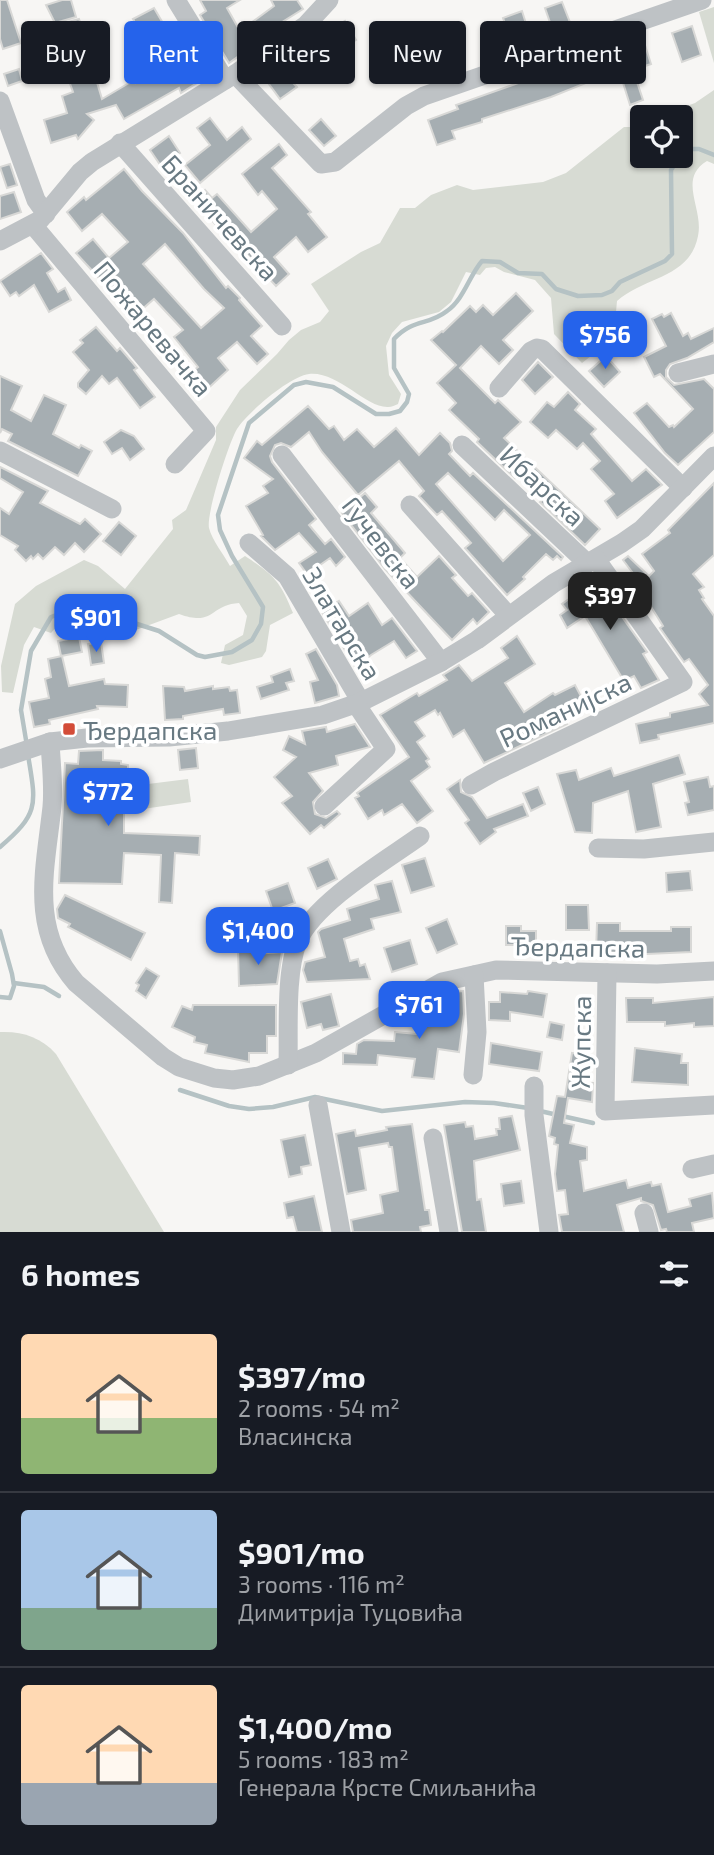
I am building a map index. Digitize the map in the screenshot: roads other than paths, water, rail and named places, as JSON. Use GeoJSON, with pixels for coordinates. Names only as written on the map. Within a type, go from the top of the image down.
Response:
{"type":"FeatureCollection","features":[{"type":"Feature","properties":{"kind":"street"},"geometry":{"type":"LineString","coordinates":[[176,0],[230,77],[321,164],[335,162],[406,106],[424,96],[702,0]]}},
{"type":"Feature","properties":{"kind":"street"},"geometry":{"type":"LineString","coordinates":[[0,241],[39,220],[80,172],[120,143],[230,77],[306,25],[329,0]]}},
{"type":"Feature","properties":{"kind":"street"},"geometry":{"type":"LineString","coordinates":[[0,101],[36,200],[39,220]]}},
{"type":"Feature","properties":{"kind":"street","name":"Браничевска"},"geometry":{"type":"LineString","coordinates":[[120,143],[282,326]]}},
{"type":"Feature","properties":{"kind":"street","name":"Пожаревачка"},"geometry":{"type":"LineString","coordinates":[[39,220],[206,431],[175,464]]}},
{"type":"Feature","properties":{"kind":"street"},"geometry":{"type":"LineString","coordinates":[[499,388],[531,351],[542,349],[683,488]]}},
{"type":"Feature","properties":{"kind":"street"},"geometry":{"type":"LineString","coordinates":[[678,373],[714,364]]}},
{"type":"Feature","properties":{"kind":"street","name":"Ибарска"},"geometry":{"type":"LineString","coordinates":[[462,445],[592,561],[683,682]]}},
{"type":"Feature","properties":{"kind":"street"},"geometry":{"type":"LineString","coordinates":[[0,451],[112,509]]}},
{"type":"Feature","properties":{"kind":"street","name":"Гучевска"},"geometry":{"type":"LineString","coordinates":[[282,454],[440,662]]}},
{"type":"Feature","properties":{"kind":"street"},"geometry":{"type":"LineString","coordinates":[[17,752],[87,738],[169,737],[228,731],[323,715],[358,703],[440,662],[477,640],[554,583],[642,529],[712,463]]}},
{"type":"Feature","properties":{"kind":"street"},"geometry":{"type":"LineString","coordinates":[[410,505],[508,615]]}},
{"type":"Feature","properties":{"kind":"street","name":"Златарска"},"geometry":{"type":"LineString","coordinates":[[249,543],[287,576],[386,749],[324,806]]}},
{"type":"Feature","properties":{"kind":"street","name":"Романијска"},"geometry":{"type":"LineString","coordinates":[[471,785],[683,682]]}},
{"type":"Feature","properties":{"kind":"street","name":"Ђердапска"},"geometry":{"type":"LineString","coordinates":[[17,752],[52,804],[45,852],[43,893],[51,945],[66,971],[76,983],[163,1056],[179,1067],[214,1079],[233,1080],[259,1076],[288,1065],[316,1053],[442,982],[496,970],[607,974],[714,971]]}},
{"type":"Feature","properties":{"kind":"street"},"geometry":{"type":"LineString","coordinates":[[288,1065],[291,980],[297,943],[308,923],[337,896],[421,836]]}},
{"type":"Feature","properties":{"kind":"street"},"geometry":{"type":"LineString","coordinates":[[598,848],[643,849],[714,842]]}},
{"type":"Feature","properties":{"kind":"street","name":"Жупска"},"geometry":{"type":"LineString","coordinates":[[607,974],[605,1111],[714,1105]]}},
{"type":"Feature","properties":{"kind":"street"},"geometry":{"type":"LineString","coordinates":[[473,1075],[477,1032],[474,975]]}},
{"type":"Feature","properties":{"kind":"street"},"geometry":{"type":"LineString","coordinates":[[534,1100],[549,1232]]}},
{"type":"Feature","properties":{"kind":"street"},"geometry":{"type":"LineString","coordinates":[[318,1105],[341,1232]]}},
{"type":"Feature","properties":{"kind":"street"},"geometry":{"type":"LineString","coordinates":[[433,1138],[449,1232]]}},
{"type":"Feature","properties":{"kind":"street"},"geometry":{"type":"LineString","coordinates":[[692,1169],[714,1164]]}},
{"type":"Feature","properties":{"kind":"street"},"geometry":{"type":"LineString","coordinates":[[644,1213],[649,1232]]}},
{"type":"Feature","properties":{"kind":"waterway"},"geometry":{"type":"LineString","coordinates":[[693,149],[714,155]]}},
{"type":"Feature","properties":{"kind":"waterway"},"geometry":{"type":"LineString","coordinates":[[27,746],[21,710],[31,651],[51,617],[81,606],[159,631],[197,655],[205,657],[232,652],[252,640],[261,624],[263,607],[232,556],[220,530],[218,515],[249,423],[294,385],[306,382],[333,387],[376,414],[400,411],[409,394],[394,368],[394,339],[408,328],[434,319],[453,306],[482,261],[500,262],[518,273],[542,274],[556,289],[578,296],[602,295],[612,291],[620,282],[665,261],[672,254],[672,168]]}},
{"type":"Feature","properties":{"kind":"waterway"},"geometry":{"type":"LineString","coordinates":[[0,847],[22,825],[32,807],[33,785],[28,755]]}},
{"type":"Feature","properties":{"kind":"waterway"},"geometry":{"type":"LineString","coordinates":[[0,931],[14,986],[10,998],[0,997]]}},
{"type":"Feature","properties":{"kind":"waterway"},"geometry":{"type":"LineString","coordinates":[[14,983],[44,987],[59,996]]}},
{"type":"Feature","properties":{"kind":"waterway"},"geometry":{"type":"LineString","coordinates":[[180,1090],[229,1106],[249,1109],[273,1107],[315,1097],[382,1111],[465,1102],[528,1108]]}},
{"type":"Feature","properties":{"kind":"waterway"},"geometry":{"type":"LineString","coordinates":[[540,1111],[593,1123]]}},
{"type":"Feature","properties":{"kind":"place","name":"Ђердапска"},"geometry":{"type":"Point","coordinates":[69,729]}}]}
